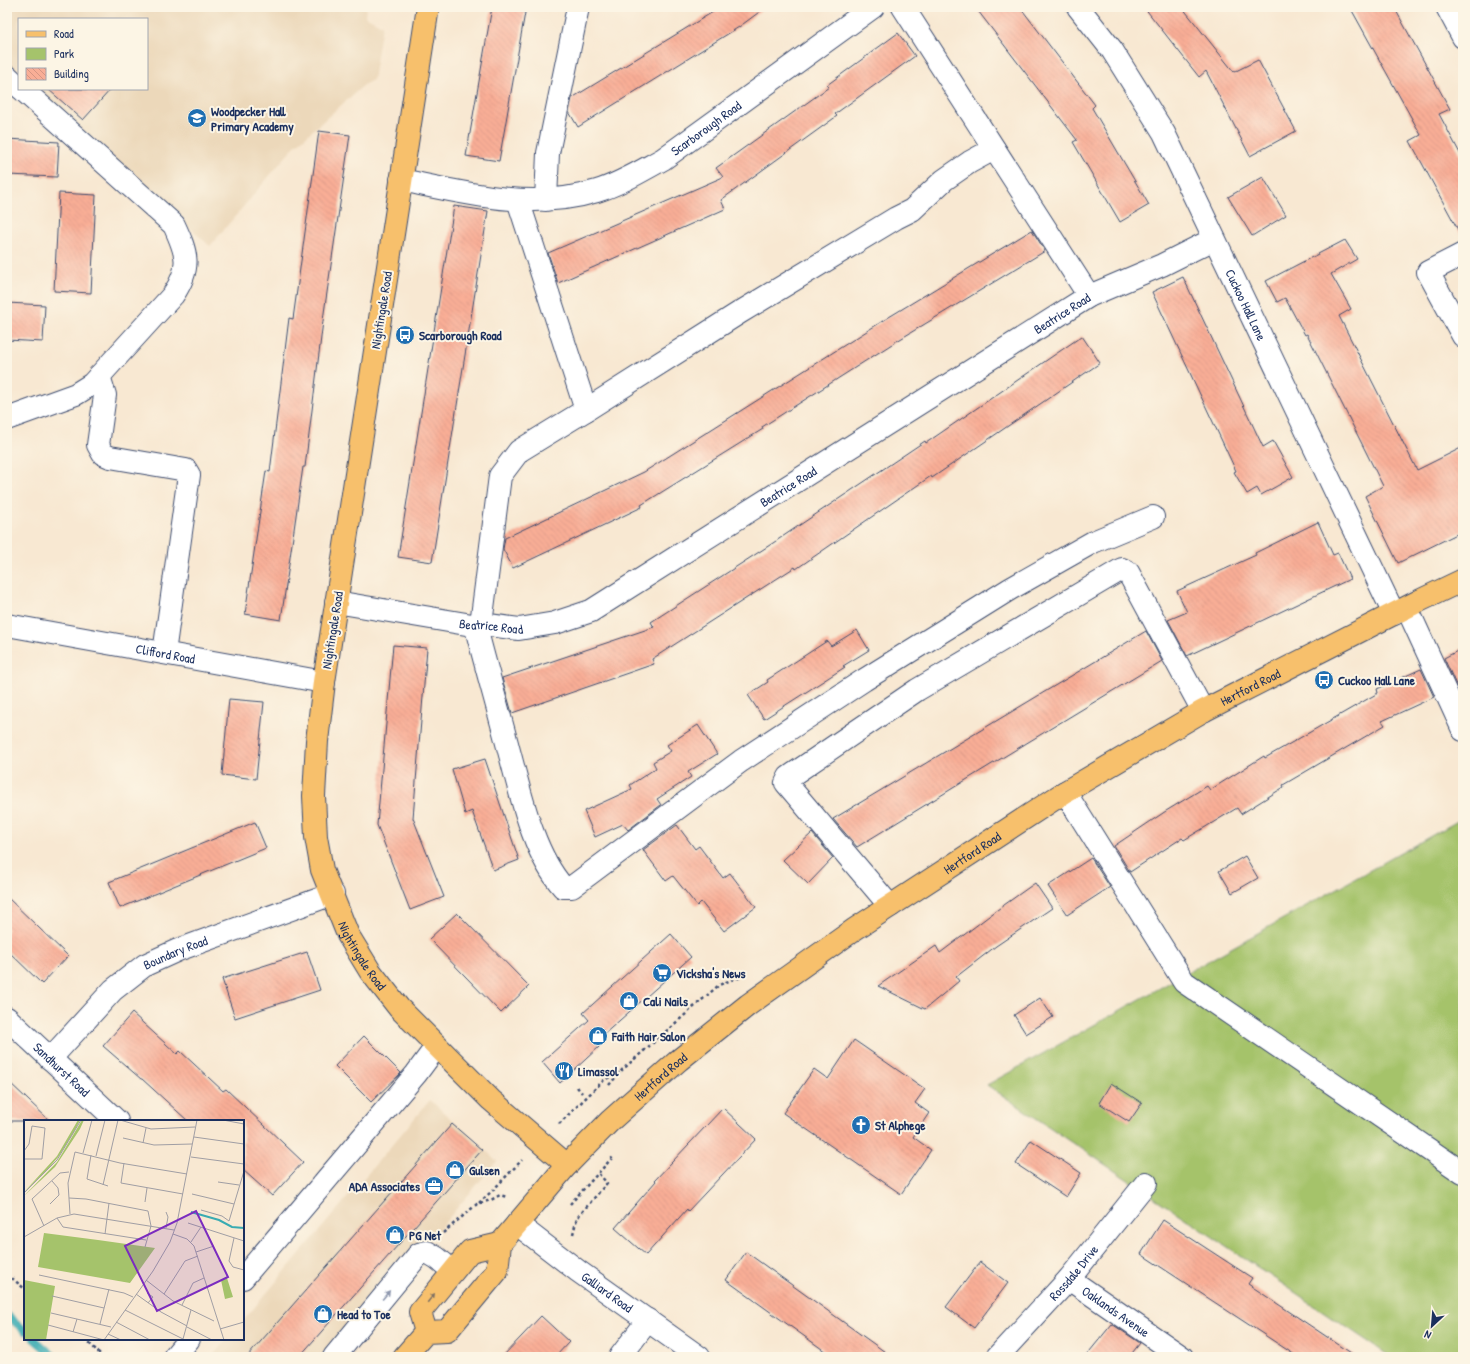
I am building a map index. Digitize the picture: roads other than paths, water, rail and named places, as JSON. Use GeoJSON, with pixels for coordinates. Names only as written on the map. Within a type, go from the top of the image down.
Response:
{"type":"FeatureCollection","features":[{"type":"Feature","properties":{"kind":"main road","name":"Nightingale Road"},"geometry":{"type":"LineString","coordinates":[[428,7],[324,682],[317,741],[314,796],[316,837],[322,870],[348,935],[370,971],[399,1008],[436,1047],[491,1100],[567,1165]]}},
{"type":"Feature","properties":{"kind":"main road","name":"Hertford Road"},"geometry":{"type":"LineString","coordinates":[[500,1244],[567,1165],[610,1121],[679,1060],[741,1010],[890,906],[1065,792],[1203,712],[1463,580]]}},
{"type":"Feature","properties":{"kind":"main road"},"geometry":{"type":"LineString","coordinates":[[404,1357],[426,1332],[447,1331],[497,1271],[500,1244],[470,1251],[453,1271],[420,1312],[426,1332]]}},
{"type":"Feature","properties":{"kind":"street"},"geometry":{"type":"LineString","coordinates":[[546,200],[548,153],[578,7]]}},
{"type":"Feature","properties":{"kind":"street","name":"Scarborough Road"},"geometry":{"type":"LineString","coordinates":[[401,180],[482,196],[518,200],[569,198],[598,191],[631,176],[662,159],[873,7]]}},
{"type":"Feature","properties":{"kind":"street"},"geometry":{"type":"LineString","coordinates":[[903,7],[1089,296]]}},
{"type":"Feature","properties":{"kind":"street","name":"Cuckoo Hall Lane"},"geometry":{"type":"LineString","coordinates":[[1078,7],[1112,50],[1164,133],[1214,239],[1400,611],[1463,730]]}},
{"type":"Feature","properties":{"kind":"street"},"geometry":{"type":"LineString","coordinates":[[1447,7],[1463,37]]}},
{"type":"Feature","properties":{"kind":"street"},"geometry":{"type":"LineString","coordinates":[[7,76],[18,86]]}},
{"type":"Feature","properties":{"kind":"street"},"geometry":{"type":"LineString","coordinates":[[7,419],[76,394],[92,384],[173,295],[185,274],[186,260],[184,245],[174,225],[23,90]]}},
{"type":"Feature","properties":{"kind":"street"},"geometry":{"type":"LineString","coordinates":[[994,149],[970,162],[944,180],[912,210],[896,218],[746,309],[586,410],[519,450],[500,476],[478,624],[521,796],[537,844],[554,877],[563,887],[572,887],[741,761],[876,672],[1010,589],[1093,542],[1153,517]]}},
{"type":"Feature","properties":{"kind":"street"},"geometry":{"type":"LineString","coordinates":[[518,200],[586,410]]}},
{"type":"Feature","properties":{"kind":"street","name":"Beatrice Road"},"geometry":{"type":"LineString","coordinates":[[336,602],[519,629],[555,624],[590,611],[1089,296],[1214,239]]}},
{"type":"Feature","properties":{"kind":"street"},"geometry":{"type":"LineString","coordinates":[[1463,254],[1428,272],[1463,336]]}},
{"type":"Feature","properties":{"kind":"street"},"geometry":{"type":"LineString","coordinates":[[99,376],[105,395],[98,445],[103,454],[110,457],[186,470],[189,475],[164,653]]}},
{"type":"Feature","properties":{"kind":"street"},"geometry":{"type":"LineString","coordinates":[[890,906],[786,783],[789,777],[917,690],[1122,569],[1128,572],[1203,712]]}},
{"type":"Feature","properties":{"kind":"street","name":"Clifford Road"},"geometry":{"type":"LineString","coordinates":[[7,625],[324,682]]}},
{"type":"Feature","properties":{"kind":"street"},"geometry":{"type":"LineString","coordinates":[[1065,792],[1184,982],[1463,1174]]}},
{"type":"Feature","properties":{"kind":"street","name":"Boundary Road"},"geometry":{"type":"LineString","coordinates":[[50,1059],[113,990],[145,965],[178,950],[332,894]]}},
{"type":"Feature","properties":{"kind":"street","name":"Sandhurst Road"},"geometry":{"type":"LineString","coordinates":[[7,1018],[116,1120]]}},
{"type":"Feature","properties":{"kind":"street"},"geometry":{"type":"LineString","coordinates":[[244,1277],[416,1074],[436,1047]]}},
{"type":"Feature","properties":{"kind":"street","name":"Rossdale Drive"},"geometry":{"type":"LineString","coordinates":[[997,1357],[1069,1280],[1146,1183]]}},
{"type":"Feature","properties":{"kind":"street","name":"Galliard Road"},"geometry":{"type":"LineString","coordinates":[[518,1224],[578,1271],[699,1357]]}},
{"type":"Feature","properties":{"kind":"street"},"geometry":{"type":"LineString","coordinates":[[334,1357],[419,1254],[427,1252],[438,1258],[453,1271]]}},
{"type":"Feature","properties":{"kind":"street","name":"Oaklands Avenue"},"geometry":{"type":"LineString","coordinates":[[1069,1280],[1182,1357]]}},
{"type":"Feature","properties":{"kind":"street"},"geometry":{"type":"LineString","coordinates":[[620,1357],[648,1320]]}},
{"type":"Feature","properties":{"kind":"street"},"geometry":{"type":"LineString","coordinates":[[174,1357],[189,1340]]}},
{"type":"Feature","properties":{"kind":"waterway"},"geometry":{"type":"LineString","coordinates":[[7,1315],[24,1330]]}},
{"type":"Feature","properties":{"kind":"waterway"},"geometry":{"type":"LineString","coordinates":[[35,1340],[55,1357]]}},
{"type":"Feature","properties":{"kind":"place","name":"Woodpecker Hall Primary Academy"},"geometry":{"type":"Point","coordinates":[197,118]}},
{"type":"Feature","properties":{"kind":"place","name":"Scarborough Road"},"geometry":{"type":"Point","coordinates":[405,335]}},
{"type":"Feature","properties":{"kind":"place","name":"Cuckoo Hall Lane"},"geometry":{"type":"Point","coordinates":[1324,680]}},
{"type":"Feature","properties":{"kind":"place","name":"Vicksha's News"},"geometry":{"type":"Point","coordinates":[662,973]}},
{"type":"Feature","properties":{"kind":"place","name":"Cali Nails"},"geometry":{"type":"Point","coordinates":[629,1001]}},
{"type":"Feature","properties":{"kind":"place","name":"Faith Hair Salon"},"geometry":{"type":"Point","coordinates":[598,1036]}},
{"type":"Feature","properties":{"kind":"place","name":"Limassol"},"geometry":{"type":"Point","coordinates":[564,1071]}},
{"type":"Feature","properties":{"kind":"place","name":"St Alphege"},"geometry":{"type":"Point","coordinates":[861,1125]}},
{"type":"Feature","properties":{"kind":"place","name":"Gulsen"},"geometry":{"type":"Point","coordinates":[455,1170]}},
{"type":"Feature","properties":{"kind":"place","name":"ADA Associates"},"geometry":{"type":"Point","coordinates":[434,1186]}},
{"type":"Feature","properties":{"kind":"place","name":"PG Net"},"geometry":{"type":"Point","coordinates":[395,1235]}},
{"type":"Feature","properties":{"kind":"place","name":"Head to Toe"},"geometry":{"type":"Point","coordinates":[323,1314]}}]}
